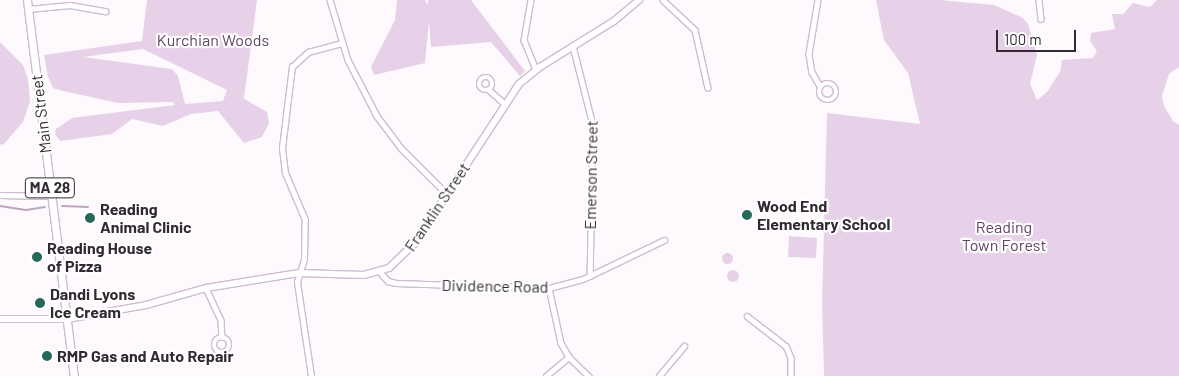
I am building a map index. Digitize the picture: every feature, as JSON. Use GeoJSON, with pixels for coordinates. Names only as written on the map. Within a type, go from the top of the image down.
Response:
{"type":"FeatureCollection","features":[{"type":"Feature","properties":{"kind":"main road","name":"Main Street"},"geometry":{"type":"LineString","coordinates":[[27,0],[74,376]]}},
{"type":"Feature","properties":{"kind":"main road","name":"Franklin Street"},"geometry":{"type":"LineString","coordinates":[[0,319],[67,320],[141,306],[206,288],[299,273],[358,276],[380,272],[407,254],[504,103],[536,69],[614,21],[638,0]]}},
{"type":"Feature","properties":{"kind":"street"},"geometry":{"type":"LineString","coordinates":[[330,0],[342,42],[364,94],[385,128],[447,194]]}},
{"type":"Feature","properties":{"kind":"street"},"geometry":{"type":"LineString","coordinates":[[531,0],[524,40],[536,69]]}},
{"type":"Feature","properties":{"kind":"street"},"geometry":{"type":"LineString","coordinates":[[663,0],[695,30],[708,88]]}},
{"type":"Feature","properties":{"kind":"street"},"geometry":{"type":"LineString","coordinates":[[818,0],[809,54],[812,72],[820,86],[818,93],[822,99],[829,101],[835,97],[837,90],[833,84],[826,83],[820,86]]}},
{"type":"Feature","properties":{"kind":"street"},"geometry":{"type":"LineString","coordinates":[[1039,0],[1041,19]]}},
{"type":"Feature","properties":{"kind":"street"},"geometry":{"type":"LineString","coordinates":[[28,9],[77,5],[105,11]]}},
{"type":"Feature","properties":{"kind":"street"},"geometry":{"type":"LineString","coordinates":[[311,376],[299,273],[304,260],[305,220],[282,157],[288,78],[294,64],[304,54],[342,42]]}},
{"type":"Feature","properties":{"kind":"street","name":"Emerson Street"},"geometry":{"type":"LineString","coordinates":[[573,46],[594,125],[590,276]]}},
{"type":"Feature","properties":{"kind":"street"},"geometry":{"type":"LineString","coordinates":[[490,90],[504,103]]}},
{"type":"Feature","properties":{"kind":"street"},"geometry":{"type":"LineString","coordinates":[[0,195],[51,196]]}},
{"type":"Feature","properties":{"kind":"street","name":"Dividence Road"},"geometry":{"type":"LineString","coordinates":[[380,272],[388,281],[396,283],[549,288],[590,276],[664,240]]}},
{"type":"Feature","properties":{"kind":"street"},"geometry":{"type":"LineString","coordinates":[[206,288],[221,320],[222,337]]}},
{"type":"Feature","properties":{"kind":"street"},"geometry":{"type":"LineString","coordinates":[[549,288],[557,331],[569,357],[589,376]]}},
{"type":"Feature","properties":{"kind":"street"},"geometry":{"type":"LineString","coordinates":[[748,316],[786,346],[792,358],[792,376]]}},
{"type":"Feature","properties":{"kind":"street"},"geometry":{"type":"LineString","coordinates":[[659,376],[684,346]]}},
{"type":"Feature","properties":{"kind":"street"},"geometry":{"type":"LineString","coordinates":[[546,376],[569,357]]}},
{"type":"Feature","properties":{"kind":"green space","name":"Kurchian Woods"},"geometry":{"type":"Polygon","coordinates":[[[147,0],[257,0],[244,98],[241,97],[267,112],[269,123],[262,137],[244,143],[218,111],[191,114],[163,126],[132,119],[112,134],[60,141],[55,134],[56,129],[72,118],[175,105],[173,102],[118,103],[53,88],[48,77],[44,55],[142,41],[147,0]],[[143,49],[83,57],[172,69],[178,76],[185,104],[223,101],[227,90],[143,49]]]}},
{"type":"Feature","properties":{"kind":"green space"},"geometry":{"type":"Polygon","coordinates":[[[397,0],[425,0],[428,5],[428,0],[471,0],[525,71],[520,76],[491,42],[431,47],[429,21],[425,63],[374,75],[371,67],[395,20],[397,0]]]}},
{"type":"Feature","properties":{"kind":"green space","name":"Reading Town Forest"},"geometry":{"type":"Polygon","coordinates":[[[876,0],[940,0],[994,5],[1023,18],[1028,24],[1037,55],[1030,84],[1037,100],[1047,92],[1060,72],[1062,60],[1093,58],[1097,51],[1090,41],[1091,33],[1115,29],[1112,14],[1123,14],[1133,3],[1150,7],[1157,0],[1179,0],[1179,67],[1169,74],[1162,96],[1164,106],[1173,121],[1179,125],[1179,376],[824,376],[822,303],[827,113],[920,124],[908,73],[884,40],[876,0]]]}},
{"type":"Feature","properties":{"kind":"green space"},"geometry":{"type":"Polygon","coordinates":[[[0,42],[23,65],[28,79],[30,101],[23,122],[3,145],[0,144],[0,42]]]}},
{"type":"Feature","properties":{"kind":"green space"},"geometry":{"type":"Polygon","coordinates":[[[789,236],[817,238],[816,258],[788,257],[789,236]]]}},
{"type":"Feature","properties":{"kind":"green space"},"geometry":{"type":"Polygon","coordinates":[[[727,252],[733,258],[727,264],[721,258],[727,252]]]}},
{"type":"Feature","properties":{"kind":"green space"},"geometry":{"type":"Polygon","coordinates":[[[733,270],[739,276],[733,282],[727,276],[733,270]]]}},
{"type":"Feature","properties":{"kind":"waterway"},"geometry":{"type":"LineString","coordinates":[[0,206],[26,210],[45,207]]}},
{"type":"Feature","properties":{"kind":"waterway"},"geometry":{"type":"LineString","coordinates":[[62,206],[88,207]]}},
{"type":"Feature","properties":{"kind":"place","name":"Wood End Elementary School"},"geometry":{"type":"Point","coordinates":[747,215]}},
{"type":"Feature","properties":{"kind":"place","name":"Reading Animal Clinic"},"geometry":{"type":"Point","coordinates":[90,218]}},
{"type":"Feature","properties":{"kind":"place","name":"Reading House of Pizza"},"geometry":{"type":"Point","coordinates":[37,257]}},
{"type":"Feature","properties":{"kind":"place","name":"Dandi Lyons Ice Cream"},"geometry":{"type":"Point","coordinates":[40,303]}},
{"type":"Feature","properties":{"kind":"place","name":"RMP Gas and Auto Repair"},"geometry":{"type":"Point","coordinates":[47,356]}}]}
